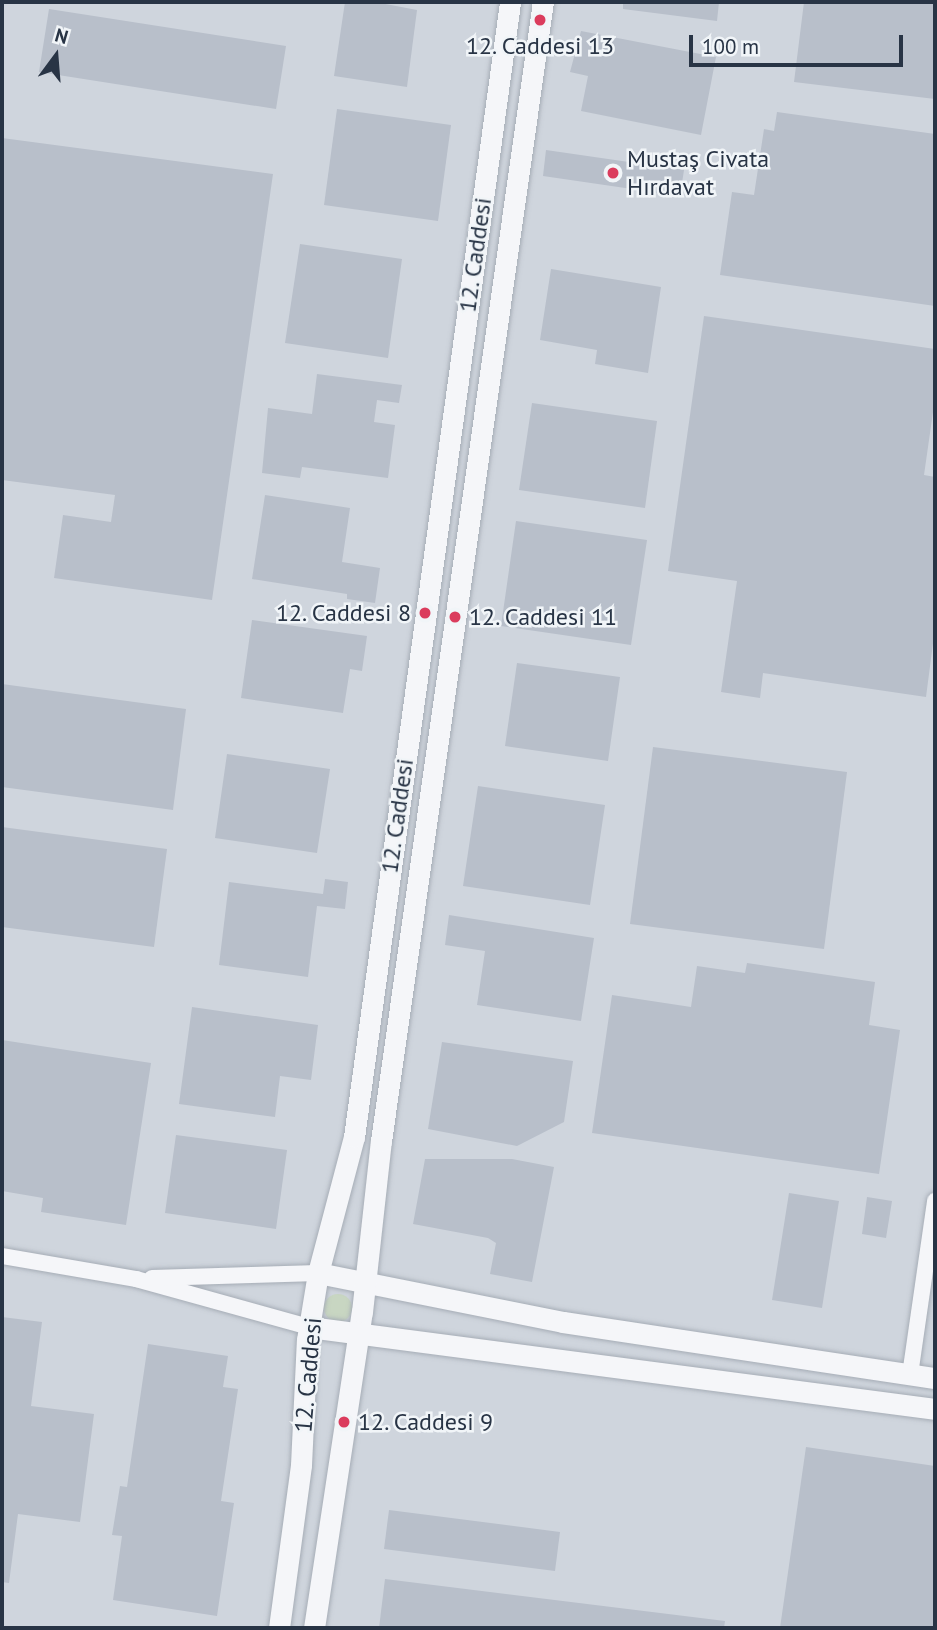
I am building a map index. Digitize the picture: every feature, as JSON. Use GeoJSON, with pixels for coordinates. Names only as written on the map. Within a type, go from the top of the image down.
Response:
{"type":"FeatureCollection","features":[{"type":"Feature","properties":{"kind":"street","name":"12. Caddesi"},"geometry":{"type":"LineString","coordinates":[[279,1628],[301,1465],[309,1326],[318,1273],[354,1137],[510,2]]}},
{"type":"Feature","properties":{"kind":"street","name":"12. Caddesi"},"geometry":{"type":"LineString","coordinates":[[314,1628],[359,1334],[381,1141],[542,2]]}},
{"type":"Feature","properties":{"kind":"street"},"geometry":{"type":"LineString","coordinates":[[908,1405],[935,1201]]}},
{"type":"Feature","properties":{"kind":"street"},"geometry":{"type":"LineString","coordinates":[[2,1256],[136,1279],[309,1326],[550,1355],[935,1409]]}},
{"type":"Feature","properties":{"kind":"street"},"geometry":{"type":"LineString","coordinates":[[136,1279],[318,1273],[366,1280],[563,1322],[935,1378]]}},
{"type":"Feature","properties":{"kind":"shaded area"},"geometry":{"type":"Polygon","coordinates":[[[2,2],[935,2],[935,1628],[2,1628],[2,2]]]}},
{"type":"Feature","properties":{"kind":"green space"},"geometry":{"type":"Polygon","coordinates":[[[338,1294],[348,1298],[352,1308],[348,1318],[338,1322],[328,1318],[324,1308],[328,1298],[338,1294]]]}},
{"type":"Feature","properties":{"kind":"building"},"geometry":{"type":"Polygon","coordinates":[[[345,2],[375,2],[417,10],[407,87],[334,76],[345,2]]]}},
{"type":"Feature","properties":{"kind":"building"},"geometry":{"type":"Polygon","coordinates":[[[623,2],[719,2],[717,21],[623,9],[623,2]]]}},
{"type":"Feature","properties":{"kind":"building"},"geometry":{"type":"Polygon","coordinates":[[[804,2],[935,2],[935,99],[794,82],[804,2]]]}},
{"type":"Feature","properties":{"kind":"building"},"geometry":{"type":"Polygon","coordinates":[[[49,9],[286,46],[276,109],[39,72],[49,9]]]}},
{"type":"Feature","properties":{"kind":"building"},"geometry":{"type":"Polygon","coordinates":[[[581,31],[716,57],[701,135],[581,111],[588,76],[570,72],[581,31]]]}},
{"type":"Feature","properties":{"kind":"building"},"geometry":{"type":"Polygon","coordinates":[[[337,109],[451,125],[438,221],[324,205],[337,109]]]}},
{"type":"Feature","properties":{"kind":"building"},"geometry":{"type":"Polygon","coordinates":[[[777,112],[935,134],[935,306],[720,275],[732,192],[754,195],[764,129],[774,131],[777,112]]]}},
{"type":"Feature","properties":{"kind":"building"},"geometry":{"type":"Polygon","coordinates":[[[2,138],[273,174],[212,600],[54,578],[63,515],[111,522],[115,495],[2,480],[2,138]]]}},
{"type":"Feature","properties":{"kind":"building","name":"Mustaş Civata Hırdavat"},"geometry":{"type":"Polygon","coordinates":[[[546,150],[684,170],[680,196],[543,176],[546,150]]]}},
{"type":"Feature","properties":{"kind":"building"},"geometry":{"type":"Polygon","coordinates":[[[300,244],[402,259],[388,358],[285,343],[300,244]]]}},
{"type":"Feature","properties":{"kind":"building"},"geometry":{"type":"Polygon","coordinates":[[[551,269],[661,287],[648,373],[595,364],[597,350],[540,340],[551,269]]]}},
{"type":"Feature","properties":{"kind":"building"},"geometry":{"type":"Polygon","coordinates":[[[704,316],[935,349],[935,398],[924,475],[935,477],[935,628],[926,697],[763,673],[760,698],[721,692],[737,581],[668,571],[704,316]]]}},
{"type":"Feature","properties":{"kind":"building"},"geometry":{"type":"Polygon","coordinates":[[[317,374],[402,385],[399,403],[377,400],[374,422],[395,425],[388,478],[302,467],[300,478],[262,473],[268,408],[312,414],[317,374]]]}},
{"type":"Feature","properties":{"kind":"building"},"geometry":{"type":"Polygon","coordinates":[[[532,403],[657,421],[645,508],[519,490],[532,403]]]}},
{"type":"Feature","properties":{"kind":"building"},"geometry":{"type":"Polygon","coordinates":[[[265,495],[350,508],[342,562],[380,568],[375,603],[347,599],[347,594],[252,579],[265,495]]]}},
{"type":"Feature","properties":{"kind":"building"},"geometry":{"type":"Polygon","coordinates":[[[516,521],[647,540],[631,645],[501,626],[516,521]]]}},
{"type":"Feature","properties":{"kind":"building"},"geometry":{"type":"Polygon","coordinates":[[[252,620],[367,636],[362,671],[350,669],[343,713],[241,698],[252,620]]]}},
{"type":"Feature","properties":{"kind":"building"},"geometry":{"type":"Polygon","coordinates":[[[517,663],[620,677],[608,761],[505,746],[517,663]]]}},
{"type":"Feature","properties":{"kind":"building"},"geometry":{"type":"Polygon","coordinates":[[[2,684],[186,709],[173,810],[2,787],[2,684]]]}},
{"type":"Feature","properties":{"kind":"building"},"geometry":{"type":"Polygon","coordinates":[[[653,747],[847,772],[824,949],[630,924],[653,747]]]}},
{"type":"Feature","properties":{"kind":"building"},"geometry":{"type":"Polygon","coordinates":[[[227,754],[330,769],[317,853],[215,838],[227,754]]]}},
{"type":"Feature","properties":{"kind":"building"},"geometry":{"type":"Polygon","coordinates":[[[478,786],[605,805],[590,905],[463,886],[478,786]]]}},
{"type":"Feature","properties":{"kind":"building"},"geometry":{"type":"Polygon","coordinates":[[[2,827],[167,849],[154,947],[2,927],[2,827]]]}},
{"type":"Feature","properties":{"kind":"building"},"geometry":{"type":"Polygon","coordinates":[[[325,879],[348,882],[345,909],[317,906],[308,977],[219,965],[229,882],[323,894],[325,879]]]}},
{"type":"Feature","properties":{"kind":"building"},"geometry":{"type":"Polygon","coordinates":[[[449,915],[594,938],[581,1021],[477,1005],[485,951],[445,945],[449,915]]]}},
{"type":"Feature","properties":{"kind":"building"},"geometry":{"type":"Polygon","coordinates":[[[747,963],[875,982],[869,1025],[900,1030],[879,1174],[592,1133],[612,995],[691,1007],[697,966],[745,973],[747,963]]]}},
{"type":"Feature","properties":{"kind":"building"},"geometry":{"type":"Polygon","coordinates":[[[192,1007],[318,1025],[311,1080],[280,1076],[275,1117],[179,1104],[192,1007]]]}},
{"type":"Feature","properties":{"kind":"building"},"geometry":{"type":"Polygon","coordinates":[[[2,1040],[151,1063],[126,1225],[41,1212],[43,1198],[2,1191],[2,1040]]]}},
{"type":"Feature","properties":{"kind":"building"},"geometry":{"type":"Polygon","coordinates":[[[442,1042],[573,1061],[564,1122],[517,1146],[428,1129],[442,1042]]]}},
{"type":"Feature","properties":{"kind":"building"},"geometry":{"type":"Polygon","coordinates":[[[176,1135],[287,1150],[276,1229],[165,1213],[176,1135]]]}},
{"type":"Feature","properties":{"kind":"building"},"geometry":{"type":"Polygon","coordinates":[[[425,1159],[512,1159],[554,1167],[532,1282],[490,1274],[496,1243],[488,1238],[413,1224],[425,1159]]]}},
{"type":"Feature","properties":{"kind":"building"},"geometry":{"type":"Polygon","coordinates":[[[789,1193],[839,1201],[822,1308],[772,1300],[789,1193]]]}},
{"type":"Feature","properties":{"kind":"building"},"geometry":{"type":"Polygon","coordinates":[[[867,1197],[892,1201],[886,1238],[862,1234],[867,1197]]]}},
{"type":"Feature","properties":{"kind":"building"},"geometry":{"type":"Polygon","coordinates":[[[2,1317],[42,1322],[31,1406],[94,1414],[80,1522],[18,1514],[9,1583],[2,1582],[2,1317]]]}},
{"type":"Feature","properties":{"kind":"building"},"geometry":{"type":"Polygon","coordinates":[[[148,1344],[228,1356],[223,1387],[238,1389],[221,1501],[234,1503],[217,1616],[113,1600],[122,1536],[112,1535],[120,1486],[127,1487],[148,1344]]]}},
{"type":"Feature","properties":{"kind":"building"},"geometry":{"type":"Polygon","coordinates":[[[806,1447],[935,1466],[935,1628],[780,1628],[806,1447]]]}},
{"type":"Feature","properties":{"kind":"building"},"geometry":{"type":"Polygon","coordinates":[[[389,1510],[560,1532],[555,1571],[384,1549],[389,1510]]]}},
{"type":"Feature","properties":{"kind":"building"},"geometry":{"type":"Polygon","coordinates":[[[385,1579],[725,1621],[724,1628],[379,1628],[385,1579]]]}},
{"type":"Feature","properties":{"kind":"place","name":"12. Caddesi 13"},"geometry":{"type":"Point","coordinates":[540,20]}},
{"type":"Feature","properties":{"kind":"place","name":"Mustaş Civata Hırdavat"},"geometry":{"type":"Point","coordinates":[613,173]}},
{"type":"Feature","properties":{"kind":"place","name":"12. Caddesi 8"},"geometry":{"type":"Point","coordinates":[425,613]}},
{"type":"Feature","properties":{"kind":"place","name":"12. Caddesi 11"},"geometry":{"type":"Point","coordinates":[455,617]}},
{"type":"Feature","properties":{"kind":"place","name":"12. Caddesi 9"},"geometry":{"type":"Point","coordinates":[344,1422]}}]}
